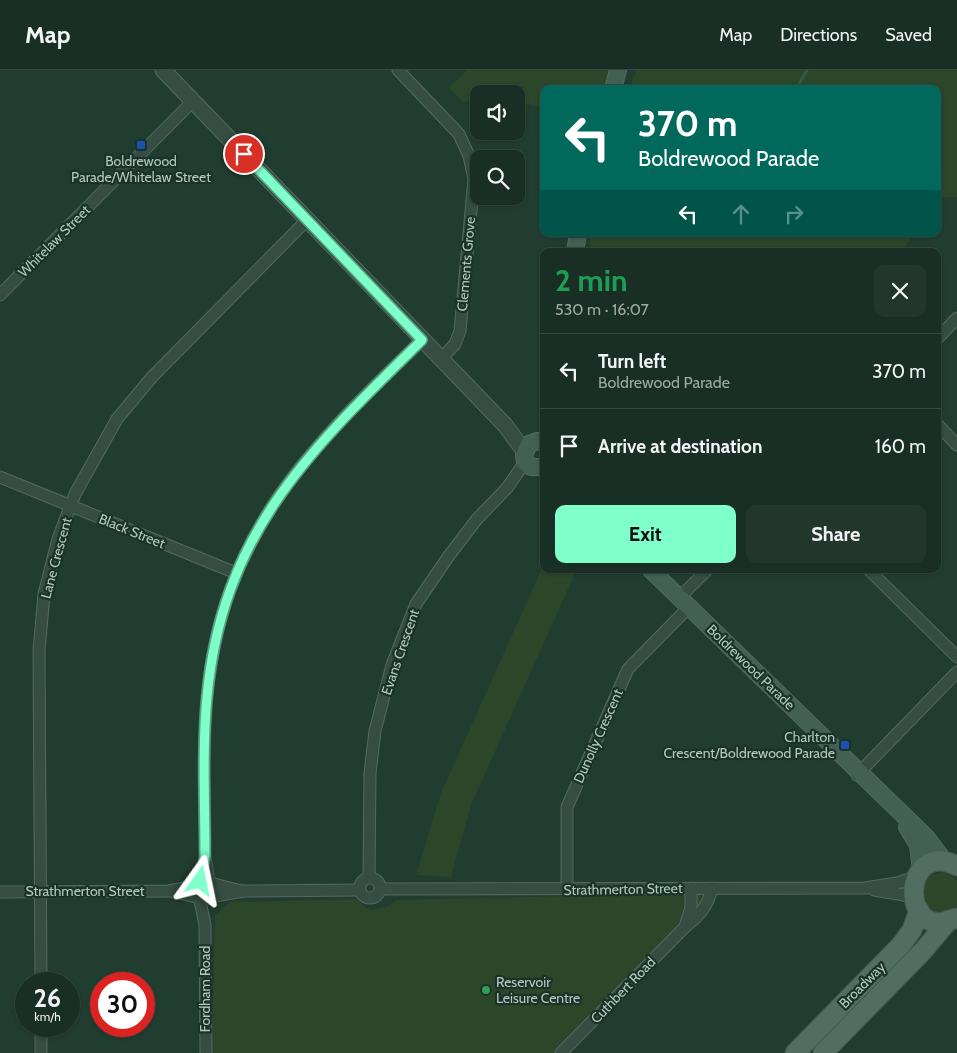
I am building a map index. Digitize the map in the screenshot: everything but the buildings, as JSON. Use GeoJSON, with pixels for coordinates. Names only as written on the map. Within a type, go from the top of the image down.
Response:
{"type":"FeatureCollection","features":[{"type":"Feature","properties":{"kind":"main road"},"geometry":{"type":"LineString","coordinates":[[614,85],[618,70]]}},
{"type":"Feature","properties":{"kind":"main road","name":"Boldrewood Parade"},"geometry":{"type":"LineString","coordinates":[[654,573],[856,771],[926,836],[951,864]]}},
{"type":"Feature","properties":{"kind":"main road","name":"Boldrewood Parade"},"geometry":{"type":"LineString","coordinates":[[856,771],[910,830],[918,845],[918,874]]}},
{"type":"Feature","properties":{"kind":"main road"},"geometry":{"type":"LineString","coordinates":[[918,874],[932,864],[951,864]]}},
{"type":"Feature","properties":{"kind":"main road","name":"Broadway"},"geometry":{"type":"LineString","coordinates":[[797,1051],[901,945],[912,930],[916,905],[912,888],[918,874]]}},
{"type":"Feature","properties":{"kind":"main road"},"geometry":{"type":"LineString","coordinates":[[916,905],[932,920],[954,920]]}},
{"type":"Feature","properties":{"kind":"main road","name":"Broadway"},"geometry":{"type":"LineString","coordinates":[[822,1053],[954,920]]}},
{"type":"Feature","properties":{"kind":"main road"},"geometry":{"type":"LineString","coordinates":[[797,1051],[822,1053]]}},
{"type":"Feature","properties":{"kind":"street"},"geometry":{"type":"LineString","coordinates":[[163,70],[422,340],[537,455]]}},
{"type":"Feature","properties":{"kind":"street","name":"Clements Grove"},"geometry":{"type":"LineString","coordinates":[[398,70],[459,134],[469,156],[474,179],[460,331],[455,344],[441,359]]}},
{"type":"Feature","properties":{"kind":"street","name":"Whitelaw Street"},"geometry":{"type":"LineString","coordinates":[[0,295],[193,101]]}},
{"type":"Feature","properties":{"kind":"street","name":"Lane Crescent"},"geometry":{"type":"LineString","coordinates":[[41,972],[39,651],[44,594],[58,539],[70,506],[92,460],[117,419],[152,377],[307,220]]}},
{"type":"Feature","properties":{"kind":"street"},"geometry":{"type":"LineString","coordinates":[[941,335],[957,318]]}},
{"type":"Feature","properties":{"kind":"street","name":"Fordham Road"},"geometry":{"type":"LineString","coordinates":[[206,1053],[206,697],[217,634],[236,573],[272,503],[312,451],[422,340]]}},
{"type":"Feature","properties":{"kind":"street"},"geometry":{"type":"LineString","coordinates":[[941,428],[957,445]]}},
{"type":"Feature","properties":{"kind":"street","name":"Evans Crescent"},"geometry":{"type":"LineString","coordinates":[[370,877],[370,773],[375,731],[392,665],[421,598],[458,541],[537,455]]}},
{"type":"Feature","properties":{"kind":"street","name":"Black Street"},"geometry":{"type":"LineString","coordinates":[[0,477],[236,573]]}},
{"type":"Feature","properties":{"kind":"street","name":"Dunolly Crescent"},"geometry":{"type":"LineString","coordinates":[[567,890],[567,807],[628,670],[684,602],[705,573]]}},
{"type":"Feature","properties":{"kind":"street"},"geometry":{"type":"LineString","coordinates":[[872,573],[957,657]]}},
{"type":"Feature","properties":{"kind":"street"},"geometry":{"type":"LineString","coordinates":[[856,771],[957,672]]}},
{"type":"Feature","properties":{"kind":"street","name":"Strathmerton Street"},"geometry":{"type":"LineString","coordinates":[[380,889],[865,888],[897,883],[918,874]]}},
{"type":"Feature","properties":{"kind":"street"},"geometry":{"type":"LineString","coordinates":[[370,877],[379,882],[380,889],[375,897],[369,898],[363,896],[360,890],[363,880],[370,877]]}},
{"type":"Feature","properties":{"kind":"street"},"geometry":{"type":"LineString","coordinates":[[685,927],[691,907],[691,888]]}},
{"type":"Feature","properties":{"kind":"street","name":"Cuthbert Road"},"geometry":{"type":"LineString","coordinates":[[561,1053],[685,927],[700,916],[710,898],[712,888]]}},
{"type":"Feature","properties":{"kind":"street","name":"Strathmerton Street"},"geometry":{"type":"LineString","coordinates":[[865,888],[904,895],[916,905]]}},
{"type":"Feature","properties":{"kind":"street","name":"Strathmerton Street"},"geometry":{"type":"LineString","coordinates":[[0,892],[360,890]]}},
{"type":"Feature","properties":{"kind":"street"},"geometry":{"type":"LineString","coordinates":[[41,1037],[41,1053]]}},
{"type":"Feature","properties":{"kind":"green space"},"geometry":{"type":"Polygon","coordinates":[[[467,70],[609,70],[605,85],[540,85],[540,107],[525,104],[525,85],[470,85],[470,100],[463,102],[449,87],[467,70]]]}},
{"type":"Feature","properties":{"kind":"green space"},"geometry":{"type":"Polygon","coordinates":[[[636,70],[957,70],[957,197],[941,198],[941,85],[631,85],[636,70]]]}},
{"type":"Feature","properties":{"kind":"green space"},"geometry":{"type":"Polygon","coordinates":[[[590,237],[911,237],[905,248],[589,248],[590,237]]]}},
{"type":"Feature","properties":{"kind":"green space"},"geometry":{"type":"Polygon","coordinates":[[[540,573],[575,573],[471,805],[451,877],[416,875],[441,793],[540,573]]]}},
{"type":"Feature","properties":{"kind":"green space"},"geometry":{"type":"Polygon","coordinates":[[[941,872],[948,873],[957,880],[957,906],[945,913],[933,911],[925,907],[920,887],[928,876],[941,872]]]}},
{"type":"Feature","properties":{"kind":"green space"},"geometry":{"type":"Polygon","coordinates":[[[701,893],[699,906],[691,916],[554,1053],[212,1053],[215,915],[230,902],[357,899],[369,910],[386,907],[396,900],[701,893]]]}},
{"type":"Feature","properties":{"kind":"waterway"},"geometry":{"type":"LineString","coordinates":[[798,85],[807,70]]}},
{"type":"Feature","properties":{"kind":"place","name":"Boldrewood Parade/Whitelaw Street"},"geometry":{"type":"Point","coordinates":[141,145]}},
{"type":"Feature","properties":{"kind":"place","name":"Charlton Crescent/Boldrewood Parade"},"geometry":{"type":"Point","coordinates":[845,745]}},
{"type":"Feature","properties":{"kind":"place","name":"Reservoir Leisure Centre"},"geometry":{"type":"Point","coordinates":[486,990]}},
{"type":"Feature","properties":{"kind":"route"},"geometry":{"type":"LineString","coordinates":[[200,881],[205,856],[206,697],[219,626],[236,573],[249,544],[272,503],[312,451],[422,340],[244,154]]}}]}
